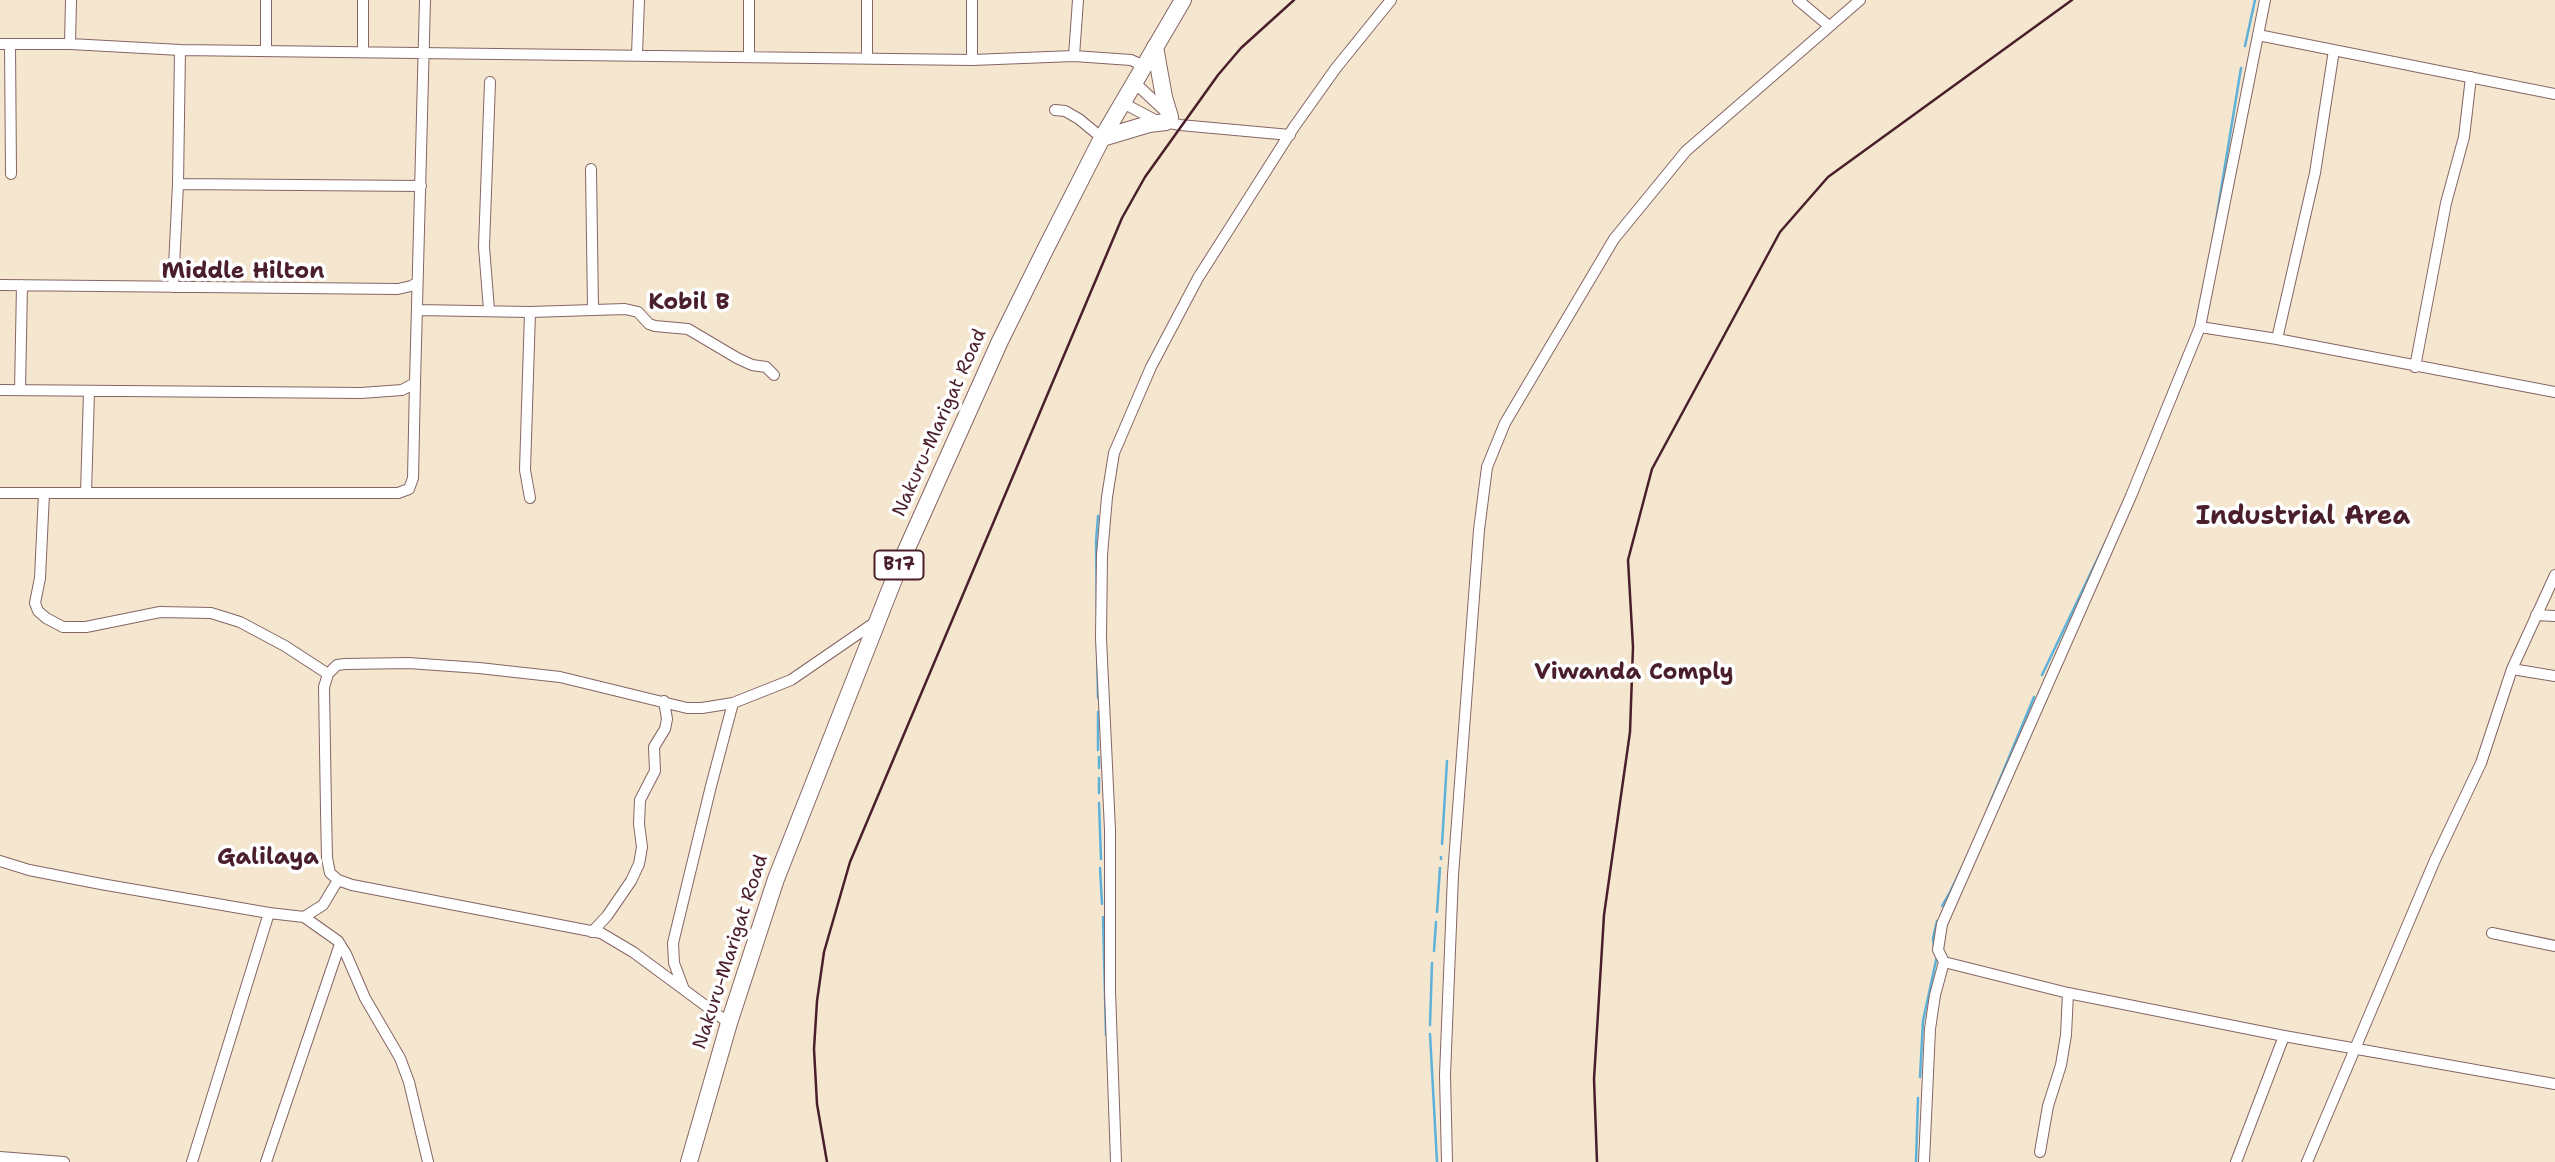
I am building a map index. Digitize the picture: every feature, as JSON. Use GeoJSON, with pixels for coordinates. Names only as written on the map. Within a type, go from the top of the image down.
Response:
{"type":"FeatureCollection","features":[{"type":"Feature","properties":{"kind":"main road","name":"Nakuru-Marigat Road"},"geometry":{"type":"LineString","coordinates":[[689,1162],[751,952],[798,820],[900,564],[1000,341],[1102,138],[1183,0]]}},
{"type":"Feature","properties":{"kind":"main road"},"geometry":{"type":"LineString","coordinates":[[1102,138],[1149,124],[1170,121],[1155,47]]}},
{"type":"Feature","properties":{"kind":"street"},"geometry":{"type":"LineString","coordinates":[[70,44],[71,0]]}},
{"type":"Feature","properties":{"kind":"street"},"geometry":{"type":"LineString","coordinates":[[266,0],[266,49]]}},
{"type":"Feature","properties":{"kind":"street"},"geometry":{"type":"LineString","coordinates":[[363,0],[363,51]]}},
{"type":"Feature","properties":{"kind":"street"},"geometry":{"type":"LineString","coordinates":[[0,493],[384,493],[408,489],[413,478],[425,0]]}},
{"type":"Feature","properties":{"kind":"street"},"geometry":{"type":"LineString","coordinates":[[637,55],[639,0]]}},
{"type":"Feature","properties":{"kind":"street"},"geometry":{"type":"LineString","coordinates":[[749,0],[749,56]]}},
{"type":"Feature","properties":{"kind":"street"},"geometry":{"type":"LineString","coordinates":[[867,0],[867,57]]}},
{"type":"Feature","properties":{"kind":"street"},"geometry":{"type":"LineString","coordinates":[[972,0],[972,60]]}},
{"type":"Feature","properties":{"kind":"street"},"geometry":{"type":"LineString","coordinates":[[1074,56],[1077,0]]}},
{"type":"Feature","properties":{"kind":"street"},"geometry":{"type":"LineString","coordinates":[[1116,1162],[1110,991],[1110,830],[1101,638],[1102,555],[1114,453],[1171,327],[1198,278],[1336,68],[1391,0]]}},
{"type":"Feature","properties":{"kind":"street"},"geometry":{"type":"LineString","coordinates":[[1798,0],[1829,26]]}},
{"type":"Feature","properties":{"kind":"street"},"geometry":{"type":"LineString","coordinates":[[1447,1162],[1445,1075],[1453,875],[1479,530],[1487,467],[1505,423],[1614,239],[1686,151],[1860,0]]}},
{"type":"Feature","properties":{"kind":"street"},"geometry":{"type":"LineString","coordinates":[[1924,1162],[1930,1029],[1944,962],[1938,950],[1942,924],[2131,496],[2200,327],[2265,0]]}},
{"type":"Feature","properties":{"kind":"street"},"geometry":{"type":"LineString","coordinates":[[2259,35],[2555,94]]}},
{"type":"Feature","properties":{"kind":"street"},"geometry":{"type":"LineString","coordinates":[[10,174],[5,44],[70,44],[180,50],[972,60],[1074,56],[1131,61],[1144,66]]}},
{"type":"Feature","properties":{"kind":"street"},"geometry":{"type":"LineString","coordinates":[[173,287],[180,50]]}},
{"type":"Feature","properties":{"kind":"street"},"geometry":{"type":"LineString","coordinates":[[2277,339],[2315,173],[2334,50]]}},
{"type":"Feature","properties":{"kind":"street"},"geometry":{"type":"LineString","coordinates":[[2415,367],[2446,203],[2464,137],[2472,77]]}},
{"type":"Feature","properties":{"kind":"street"},"geometry":{"type":"LineString","coordinates":[[489,310],[484,247],[490,82]]}},
{"type":"Feature","properties":{"kind":"street"},"geometry":{"type":"LineString","coordinates":[[1134,82],[1170,121]]}},
{"type":"Feature","properties":{"kind":"street"},"geometry":{"type":"LineString","coordinates":[[1123,103],[1145,115],[1170,121],[1290,135]]}},
{"type":"Feature","properties":{"kind":"street"},"geometry":{"type":"LineString","coordinates":[[1055,110],[1072,115],[1102,138]]}},
{"type":"Feature","properties":{"kind":"street"},"geometry":{"type":"LineString","coordinates":[[591,169],[593,309]]}},
{"type":"Feature","properties":{"kind":"street"},"geometry":{"type":"LineString","coordinates":[[178,184],[421,186]]}},
{"type":"Feature","properties":{"kind":"street"},"geometry":{"type":"LineString","coordinates":[[0,285],[398,289],[417,283]]}},
{"type":"Feature","properties":{"kind":"street"},"geometry":{"type":"LineString","coordinates":[[20,390],[22,285]]}},
{"type":"Feature","properties":{"kind":"street"},"geometry":{"type":"LineString","coordinates":[[417,310],[530,312],[625,309],[638,312],[649,324],[688,330],[748,364],[766,367],[774,375]]}},
{"type":"Feature","properties":{"kind":"street"},"geometry":{"type":"LineString","coordinates":[[530,312],[525,470],[530,498]]}},
{"type":"Feature","properties":{"kind":"street"},"geometry":{"type":"LineString","coordinates":[[2200,327],[2555,392]]}},
{"type":"Feature","properties":{"kind":"street"},"geometry":{"type":"LineString","coordinates":[[0,390],[361,393],[402,390],[415,383]]}},
{"type":"Feature","properties":{"kind":"street"},"geometry":{"type":"LineString","coordinates":[[86,493],[89,391]]}},
{"type":"Feature","properties":{"kind":"street"},"geometry":{"type":"LineString","coordinates":[[44,493],[40,578],[35,603],[46,618],[63,627],[78,627],[160,612],[211,613],[240,622],[285,646],[328,674]]}},
{"type":"Feature","properties":{"kind":"street"},"geometry":{"type":"LineString","coordinates":[[2307,1162],[2435,860],[2481,763],[2512,668],[2555,575]]}},
{"type":"Feature","properties":{"kind":"street"},"geometry":{"type":"LineString","coordinates":[[2536,615],[2555,616]]}},
{"type":"Feature","properties":{"kind":"street"},"geometry":{"type":"LineString","coordinates":[[729,1023],[633,952],[601,933],[352,885],[338,880],[330,873],[327,858],[324,687],[328,674],[337,665],[345,664],[408,663],[479,668],[560,677],[687,708],[702,708],[733,703],[791,680],[876,621]]}},
{"type":"Feature","properties":{"kind":"street"},"geometry":{"type":"LineString","coordinates":[[2512,668],[2555,676]]}},
{"type":"Feature","properties":{"kind":"street"},"geometry":{"type":"LineString","coordinates":[[592,932],[607,916],[639,864],[642,847],[640,800],[655,771],[654,747],[665,729],[667,719],[664,701]]}},
{"type":"Feature","properties":{"kind":"street"},"geometry":{"type":"LineString","coordinates":[[685,990],[674,963],[673,943],[733,703]]}},
{"type":"Feature","properties":{"kind":"street"},"geometry":{"type":"LineString","coordinates":[[0,861],[29,870],[101,884],[304,917],[323,928],[340,944],[346,954],[365,998],[400,1058],[409,1082],[428,1162]]}},
{"type":"Feature","properties":{"kind":"street"},"geometry":{"type":"LineString","coordinates":[[304,917],[323,905],[338,880]]}},
{"type":"Feature","properties":{"kind":"street"},"geometry":{"type":"LineString","coordinates":[[192,1162],[270,913]]}},
{"type":"Feature","properties":{"kind":"street"},"geometry":{"type":"LineString","coordinates":[[2492,933],[2555,946]]}},
{"type":"Feature","properties":{"kind":"street"},"geometry":{"type":"LineString","coordinates":[[266,1162],[340,944]]}},
{"type":"Feature","properties":{"kind":"street"},"geometry":{"type":"LineString","coordinates":[[1944,962],[2068,993],[2284,1036],[2555,1084]]}},
{"type":"Feature","properties":{"kind":"street"},"geometry":{"type":"LineString","coordinates":[[2040,1152],[2048,1106],[2061,1065],[2068,993]]}},
{"type":"Feature","properties":{"kind":"street"},"geometry":{"type":"LineString","coordinates":[[2236,1162],[2284,1036]]}},
{"type":"Feature","properties":{"kind":"street"},"geometry":{"type":"LineString","coordinates":[[0,1157],[64,1162]]}},
{"type":"Feature","properties":{"kind":"waterway"},"geometry":{"type":"LineString","coordinates":[[2245,46],[2255,0]]}},
{"type":"Feature","properties":{"kind":"waterway"},"geometry":{"type":"LineString","coordinates":[[2212,245],[2241,68]]}},
{"type":"Feature","properties":{"kind":"waterway"},"geometry":{"type":"LineString","coordinates":[[1097,612],[1098,516]]}},
{"type":"Feature","properties":{"kind":"waterway"},"geometry":{"type":"LineString","coordinates":[[2042,675],[2107,539]]}},
{"type":"Feature","properties":{"kind":"waterway"},"geometry":{"type":"LineString","coordinates":[[1097,645],[1098,698]]}},
{"type":"Feature","properties":{"kind":"waterway"},"geometry":{"type":"LineString","coordinates":[[1988,808],[2034,697]]}},
{"type":"Feature","properties":{"kind":"waterway"},"geometry":{"type":"LineString","coordinates":[[1098,712],[1098,750]]}},
{"type":"Feature","properties":{"kind":"waterway"},"geometry":{"type":"LineString","coordinates":[[1099,757],[1099,768]]}},
{"type":"Feature","properties":{"kind":"waterway"},"geometry":{"type":"LineString","coordinates":[[1442,844],[1447,761]]}},
{"type":"Feature","properties":{"kind":"waterway"},"geometry":{"type":"LineString","coordinates":[[1099,778],[1099,793]]}},
{"type":"Feature","properties":{"kind":"waterway"},"geometry":{"type":"LineString","coordinates":[[1099,803],[1101,859]]}},
{"type":"Feature","properties":{"kind":"waterway"},"geometry":{"type":"LineString","coordinates":[[1942,906],[1966,859]]}},
{"type":"Feature","properties":{"kind":"waterway"},"geometry":{"type":"LineString","coordinates":[[1100,868],[1102,904]]}},
{"type":"Feature","properties":{"kind":"waterway"},"geometry":{"type":"LineString","coordinates":[[1437,912],[1440,868]]}},
{"type":"Feature","properties":{"kind":"waterway"},"geometry":{"type":"LineString","coordinates":[[1103,917],[1106,1035]]}},
{"type":"Feature","properties":{"kind":"waterway"},"geometry":{"type":"LineString","coordinates":[[1934,947],[1937,921]]}},
{"type":"Feature","properties":{"kind":"waterway"},"geometry":{"type":"LineString","coordinates":[[1434,951],[1436,922]]}},
{"type":"Feature","properties":{"kind":"waterway"},"geometry":{"type":"LineString","coordinates":[[1920,1077],[1923,1021],[1937,956]]}},
{"type":"Feature","properties":{"kind":"waterway"},"geometry":{"type":"LineString","coordinates":[[1430,1025],[1432,963]]}},
{"type":"Feature","properties":{"kind":"waterway"},"geometry":{"type":"LineString","coordinates":[[1430,1034],[1437,1162]]}},
{"type":"Feature","properties":{"kind":"waterway"},"geometry":{"type":"LineString","coordinates":[[1916,1162],[1918,1098]]}},
{"type":"Feature","properties":{"kind":"railway"},"geometry":{"type":"LineString","coordinates":[[827,1162],[817,1104],[814,1049],[817,1001],[824,952],[850,862],[1122,218],[1145,177],[1218,75],[1241,48],[1294,0]]}},
{"type":"Feature","properties":{"kind":"railway"},"geometry":{"type":"LineString","coordinates":[[1597,1162],[1594,1079],[1604,915],[1630,732],[1633,647],[1628,560],[1652,469],[1780,232],[1828,177],[2072,0]]}},
{"type":"Feature","properties":{"kind":"district","name":"Middle Hilton"},"geometry":{"type":"Point","coordinates":[243,272]}},
{"type":"Feature","properties":{"kind":"district","name":"Kobil B"},"geometry":{"type":"Point","coordinates":[689,303]}},
{"type":"Feature","properties":{"kind":"district","name":"Industrial Area"},"geometry":{"type":"Point","coordinates":[2303,517]}},
{"type":"Feature","properties":{"kind":"district","name":"Viwanda Comply"},"geometry":{"type":"Point","coordinates":[1634,673]}},
{"type":"Feature","properties":{"kind":"district","name":"Galilaya"},"geometry":{"type":"Point","coordinates":[268,858]}}]}
